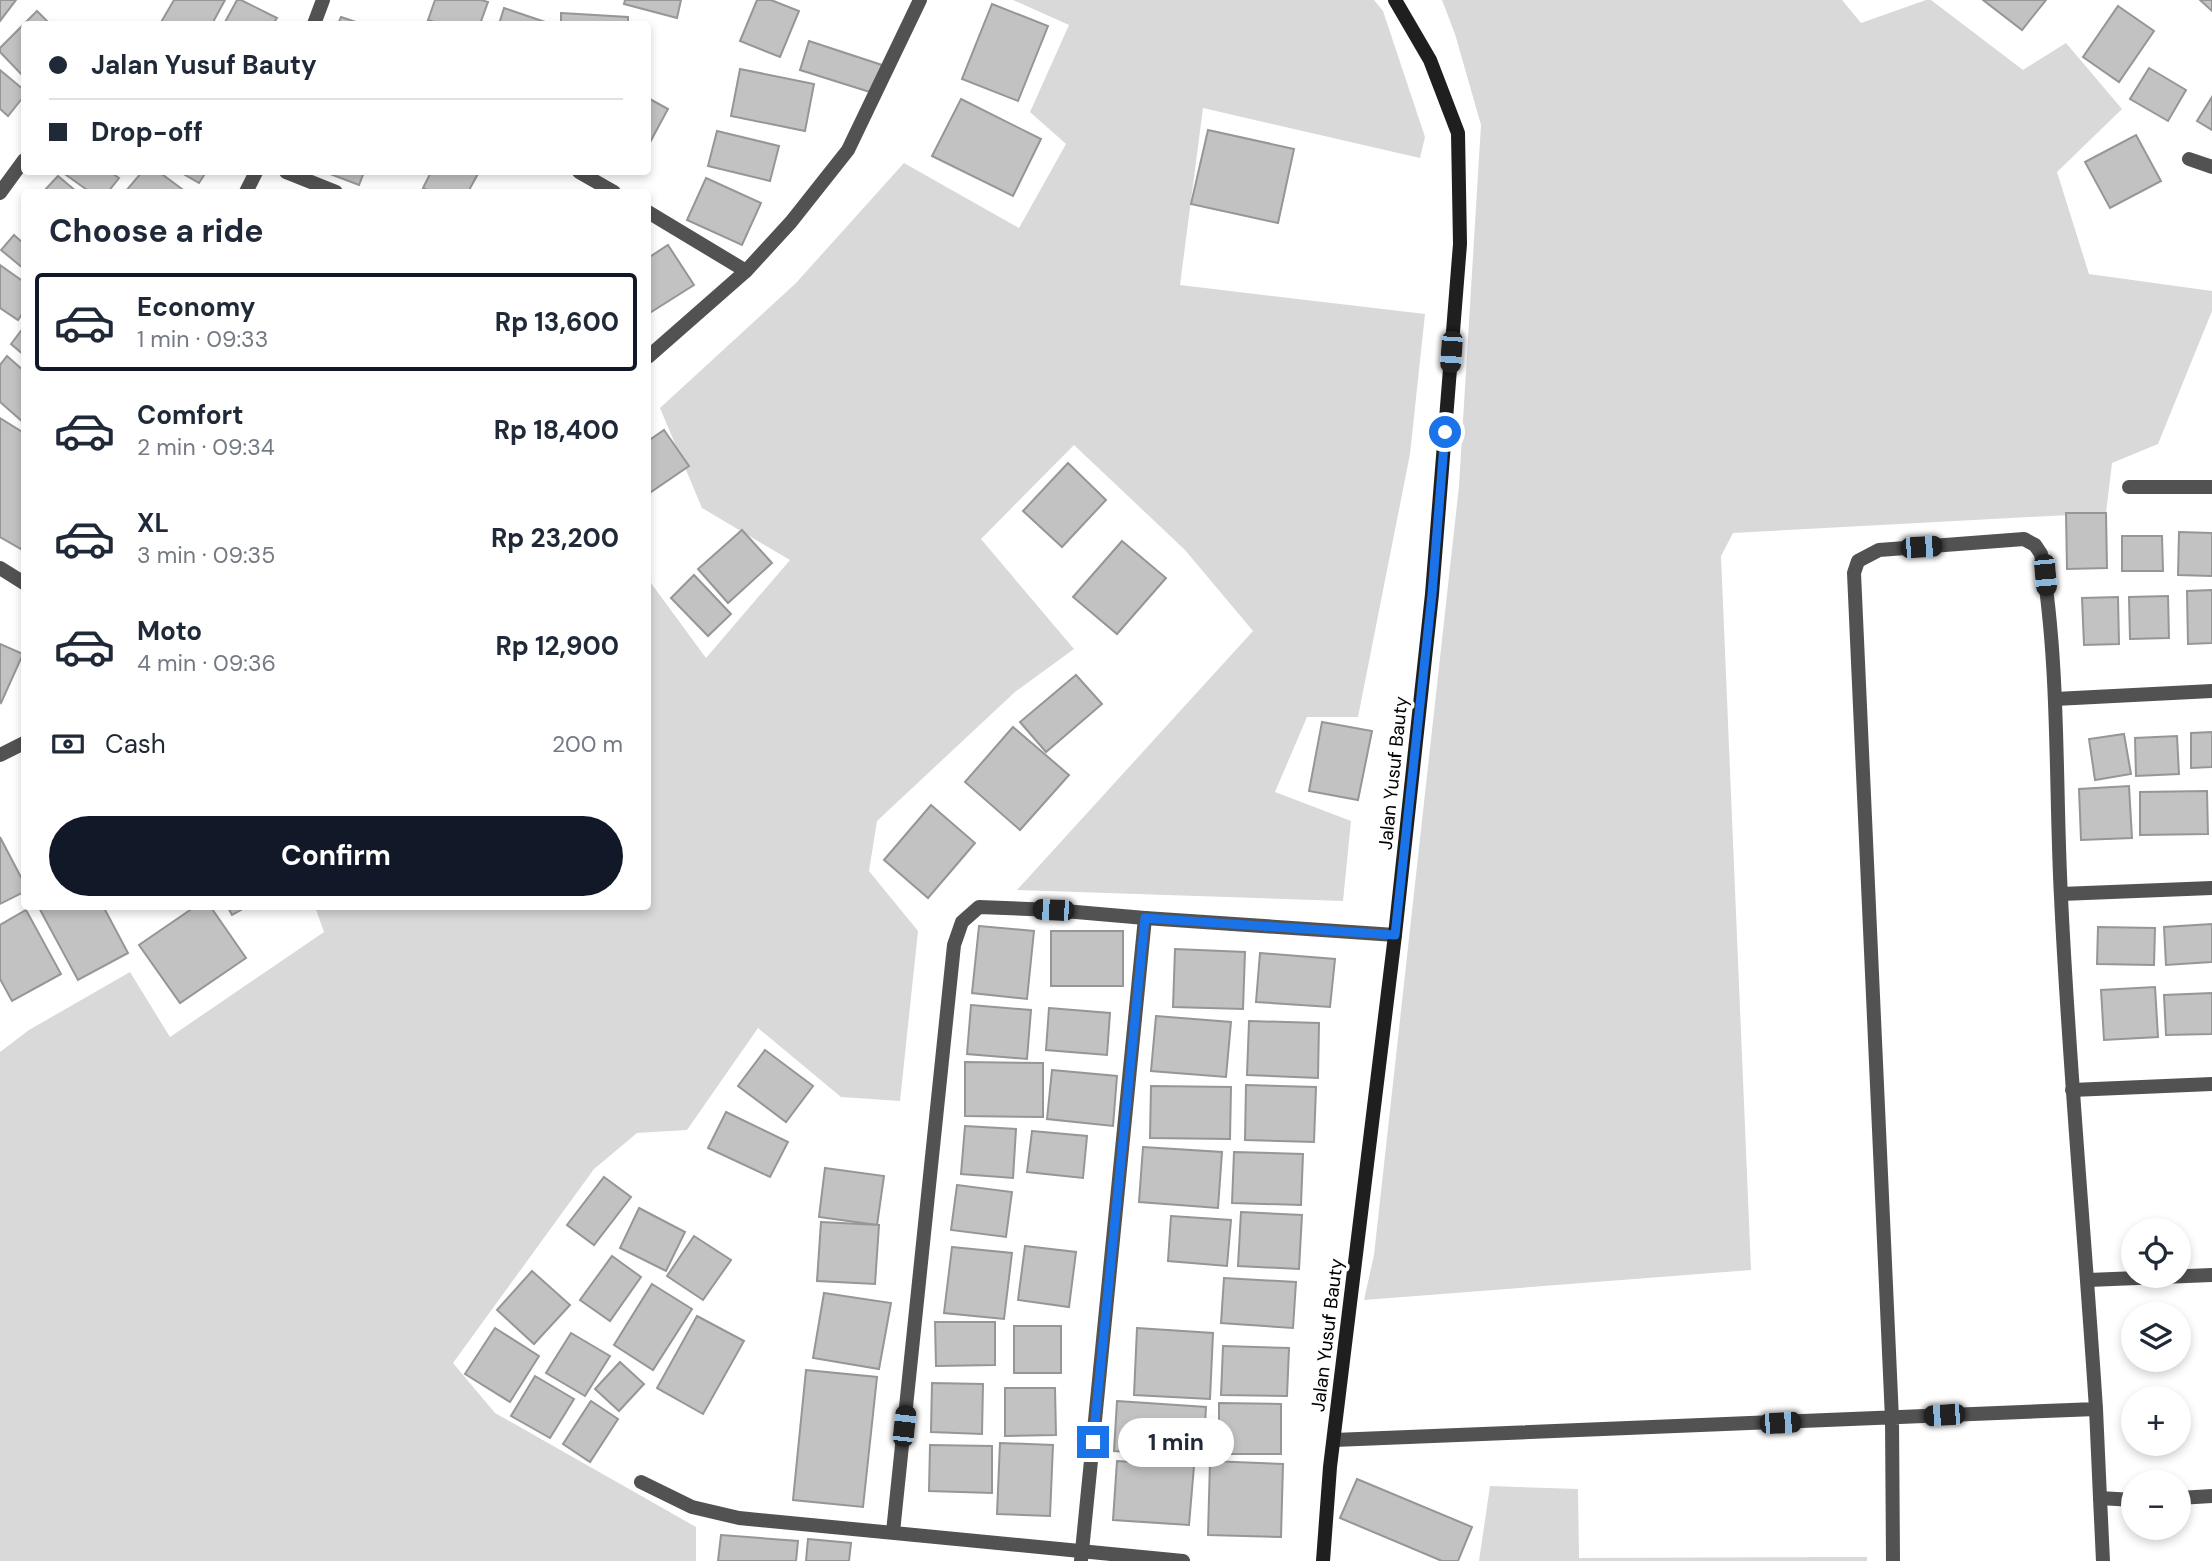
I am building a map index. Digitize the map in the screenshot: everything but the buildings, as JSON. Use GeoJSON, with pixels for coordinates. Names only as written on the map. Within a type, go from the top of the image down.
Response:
{"type":"FeatureCollection","features":[{"type":"Feature","properties":{"kind":"street"},"geometry":{"type":"LineString","coordinates":[[315,21],[323,0]]}},
{"type":"Feature","properties":{"kind":"street"},"geometry":{"type":"LineString","coordinates":[[651,354],[746,271],[791,222],[848,150],[919,0]]}},
{"type":"Feature","properties":{"kind":"street","name":"Jalan Yusuf Bauty"},"geometry":{"type":"LineString","coordinates":[[1323,1561],[1330,1467],[1395,935],[1432,594],[1460,244],[1458,132],[1430,60],[1395,0]]}},
{"type":"Feature","properties":{"kind":"street"},"geometry":{"type":"LineString","coordinates":[[2189,159],[2212,167]]}},
{"type":"Feature","properties":{"kind":"street"},"geometry":{"type":"LineString","coordinates":[[0,193],[21,164]]}},
{"type":"Feature","properties":{"kind":"street"},"geometry":{"type":"LineString","coordinates":[[294,175],[328,189]]}},
{"type":"Feature","properties":{"kind":"street"},"geometry":{"type":"LineString","coordinates":[[584,175],[609,189]]}},
{"type":"Feature","properties":{"kind":"street"},"geometry":{"type":"LineString","coordinates":[[651,214],[746,271]]}},
{"type":"Feature","properties":{"kind":"street"},"geometry":{"type":"LineString","coordinates":[[2129,487],[2212,487]]}},
{"type":"Feature","properties":{"kind":"street"},"geometry":{"type":"LineString","coordinates":[[1893,1561],[1892,1419],[1854,573],[1858,561],[1879,550],[2024,539],[2035,545],[2041,554],[2055,699],[2061,894],[2072,1090],[2088,1280],[2103,1561]]}},
{"type":"Feature","properties":{"kind":"street"},"geometry":{"type":"LineString","coordinates":[[0,568],[21,581]]}},
{"type":"Feature","properties":{"kind":"street"},"geometry":{"type":"LineString","coordinates":[[2055,699],[2212,691]]}},
{"type":"Feature","properties":{"kind":"street"},"geometry":{"type":"LineString","coordinates":[[0,755],[21,744]]}},
{"type":"Feature","properties":{"kind":"street"},"geometry":{"type":"LineString","coordinates":[[2061,894],[2212,888]]}},
{"type":"Feature","properties":{"kind":"street"},"geometry":{"type":"LineString","coordinates":[[893,1532],[954,945],[962,922],[979,907],[1395,935]]}},
{"type":"Feature","properties":{"kind":"street"},"geometry":{"type":"LineString","coordinates":[[1081,1556],[1145,918]]}},
{"type":"Feature","properties":{"kind":"street"},"geometry":{"type":"LineString","coordinates":[[2072,1090],[2212,1084]]}},
{"type":"Feature","properties":{"kind":"street"},"geometry":{"type":"LineString","coordinates":[[2088,1280],[2212,1275]]}},
{"type":"Feature","properties":{"kind":"street"},"geometry":{"type":"LineString","coordinates":[[1334,1440],[2096,1409]]}},
{"type":"Feature","properties":{"kind":"street"},"geometry":{"type":"LineString","coordinates":[[640,1482],[692,1507],[739,1518],[893,1532],[1081,1556],[1183,1561]]}},
{"type":"Feature","properties":{"kind":"street"},"geometry":{"type":"LineString","coordinates":[[2191,1497],[2212,1496]]}},
{"type":"Feature","properties":{"kind":"street"},"geometry":{"type":"LineString","coordinates":[[2100,1498],[2121,1499]]}},
{"type":"Feature","properties":{"kind":"shaded area"},"geometry":{"type":"Polygon","coordinates":[[[1013,0],[1374,0],[1383,11],[1425,137],[1420,158],[1203,108],[1180,285],[1425,314],[1410,454],[1358,717],[1307,717],[1275,792],[1351,821],[1343,901],[1017,890],[1253,631],[1185,550],[1074,445],[981,539],[1074,649],[1015,692],[877,821],[869,871],[918,931],[900,1101],[841,1097],[758,1028],[687,1130],[637,1133],[594,1169],[453,1363],[495,1413],[696,1527],[696,1561],[0,1561],[0,1052],[29,1030],[130,972],[170,1037],[324,932],[316,910],[651,910],[651,583],[706,658],[790,560],[702,508],[660,408],[796,283],[904,163],[1019,228],[1066,144],[1030,112],[1069,25],[1013,0]]]}},
{"type":"Feature","properties":{"kind":"shaded area"},"geometry":{"type":"Polygon","coordinates":[[[1442,0],[1842,0],[1861,23],[1931,0],[2023,70],[2066,43],[2122,109],[2057,172],[2089,274],[2212,291],[2212,311],[2158,444],[2112,463],[2106,513],[1733,533],[1721,556],[1751,1270],[1364,1300],[1374,1255],[1459,486],[1481,125],[1455,34],[1442,0]]]}},
{"type":"Feature","properties":{"kind":"shaded area"},"geometry":{"type":"Polygon","coordinates":[[[1490,1486],[1578,1489],[1579,1558],[1867,1557],[1867,1561],[1479,1561],[1490,1486]]]}},
{"type":"Feature","properties":{"kind":"route"},"geometry":{"type":"LineString","coordinates":[[1093,1442],[1145,918],[1395,935],[1432,594],[1445,432]]}}]}
